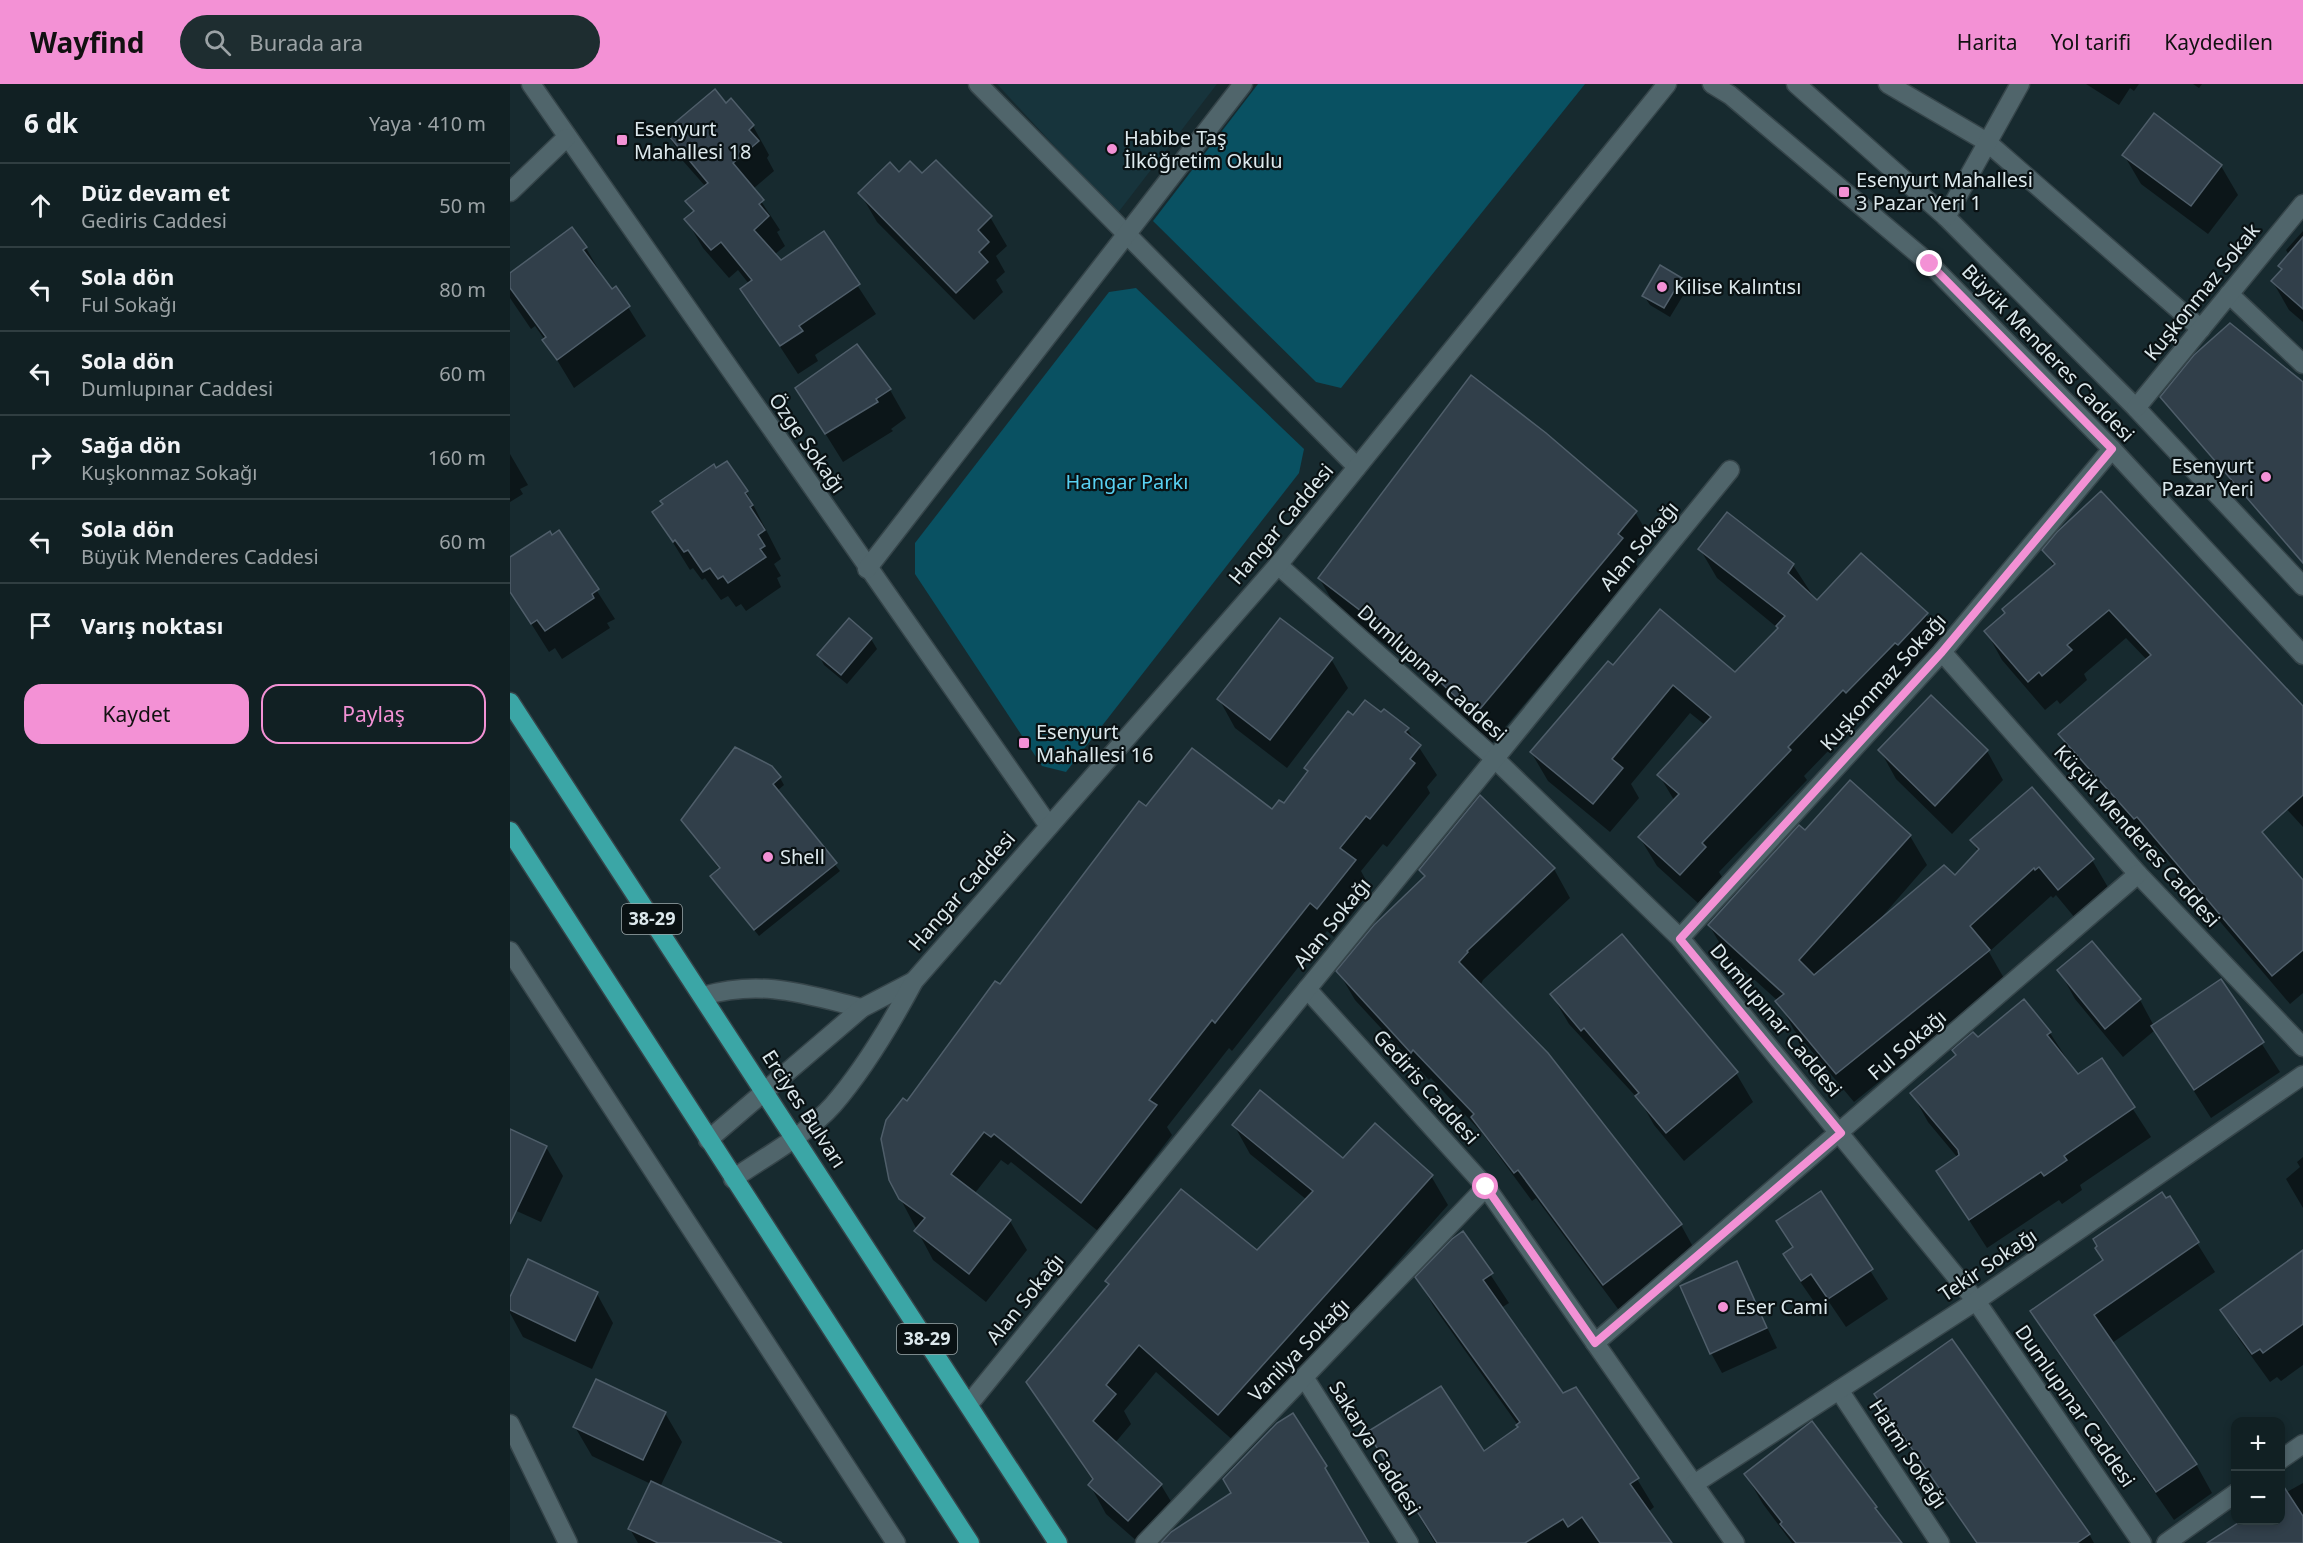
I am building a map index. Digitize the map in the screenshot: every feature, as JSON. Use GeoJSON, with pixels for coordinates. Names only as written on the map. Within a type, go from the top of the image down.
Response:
{"type":"FeatureCollection","features":[{"type":"Feature","properties":{"kind":"highway","name":"Erciyes Bulvarı"},"geometry":{"type":"LineString","coordinates":[[510,702],[795,1136],[1058,1543]]}},
{"type":"Feature","properties":{"kind":"highway"},"geometry":{"type":"LineString","coordinates":[[510,831],[970,1543]]}},
{"type":"Feature","properties":{"kind":"street"},"geometry":{"type":"LineString","coordinates":[[978,84],[1357,467]]}},
{"type":"Feature","properties":{"kind":"street"},"geometry":{"type":"LineString","coordinates":[[867,569],[1243,84]]}},
{"type":"Feature","properties":{"kind":"street","name":"Hangar Caddesi"},"geometry":{"type":"LineString","coordinates":[[733,1179],[795,1136],[834,1104],[891,1024],[914,981],[1278,565],[1667,84]]}},
{"type":"Feature","properties":{"kind":"street","name":"Büyük Menderes Caddesi"},"geometry":{"type":"LineString","coordinates":[[1712,84],[1730,95],[1930,264],[2112,449],[2303,655]]}},
{"type":"Feature","properties":{"kind":"street","name":"Büyük Menderes Caddesi"},"geometry":{"type":"LineString","coordinates":[[1796,84],[1946,217],[2136,408],[2303,586]]}},
{"type":"Feature","properties":{"kind":"street"},"geometry":{"type":"LineString","coordinates":[[1888,84],[1987,142],[2201,329]]}},
{"type":"Feature","properties":{"kind":"street"},"geometry":{"type":"LineString","coordinates":[[1946,217],[2020,84]]}},
{"type":"Feature","properties":{"kind":"street","name":"Özge Sokağı"},"geometry":{"type":"LineString","coordinates":[[536,86],[566,138],[1049,826]]}},
{"type":"Feature","properties":{"kind":"street"},"geometry":{"type":"LineString","coordinates":[[510,192],[566,138]]}},
{"type":"Feature","properties":{"kind":"street","name":"Kuşkonmaz Sokak"},"geometry":{"type":"LineString","coordinates":[[2136,408],[2303,204]]}},
{"type":"Feature","properties":{"kind":"street"},"geometry":{"type":"LineString","coordinates":[[2229,294],[2303,364]]}},
{"type":"Feature","properties":{"kind":"street","name":"Kuşkonmaz Sokağı"},"geometry":{"type":"LineString","coordinates":[[1680,939],[1942,652],[2112,449]]}},
{"type":"Feature","properties":{"kind":"street","name":"Alan Sokağı"},"geometry":{"type":"LineString","coordinates":[[969,1404],[1493,758],[1730,470]]}},
{"type":"Feature","properties":{"kind":"street","name":"Dumlupınar Caddesi"},"geometry":{"type":"LineString","coordinates":[[1278,565],[1493,758],[1680,939],[1841,1133],[1976,1301],[2142,1543]]}},
{"type":"Feature","properties":{"kind":"street","name":"Küçük Menderes Caddesi"},"geometry":{"type":"LineString","coordinates":[[1942,652],[2138,874],[2303,1047]]}},
{"type":"Feature","properties":{"kind":"street","name":"Ful Sokağı"},"geometry":{"type":"LineString","coordinates":[[1595,1343],[1841,1133],[2138,874]]}},
{"type":"Feature","properties":{"kind":"street"},"geometry":{"type":"LineString","coordinates":[[510,951],[896,1543]]}},
{"type":"Feature","properties":{"kind":"street","name":"Hangar Caddesi"},"geometry":{"type":"LineString","coordinates":[[708,1140],[862,1008],[914,981]]}},
{"type":"Feature","properties":{"kind":"street"},"geometry":{"type":"LineString","coordinates":[[703,996],[746,987],[782,988],[862,1008]]}},
{"type":"Feature","properties":{"kind":"street","name":"Gediris Caddesi"},"geometry":{"type":"LineString","coordinates":[[1307,989],[1486,1187],[1735,1543]]}},
{"type":"Feature","properties":{"kind":"street","name":"Tekir Sokağı"},"geometry":{"type":"LineString","coordinates":[[1694,1484],[1976,1301],[2303,1075]]}},
{"type":"Feature","properties":{"kind":"street","name":"Vanilya Sokağı"},"geometry":{"type":"LineString","coordinates":[[1145,1543],[1486,1187]]}},
{"type":"Feature","properties":{"kind":"street","name":"Sakarya Caddesi"},"geometry":{"type":"LineString","coordinates":[[1304,1377],[1409,1543]]}},
{"type":"Feature","properties":{"kind":"street","name":"Hatmi Sokağı"},"geometry":{"type":"LineString","coordinates":[[1839,1390],[1940,1543]]}},
{"type":"Feature","properties":{"kind":"street"},"geometry":{"type":"LineString","coordinates":[[510,1424],[567,1543]]}},
{"type":"Feature","properties":{"kind":"street"},"geometry":{"type":"LineString","coordinates":[[2285,1457],[2303,1444]]}},
{"type":"Feature","properties":{"kind":"street"},"geometry":{"type":"LineString","coordinates":[[2166,1543],[2231,1496]]}},
{"type":"Feature","properties":{"kind":"shaded area","name":"Habibe Taş İlköğretim Okulu"},"geometry":{"type":"Polygon","coordinates":[[[997,84],[1217,84],[1117,214],[997,84]]]}},
{"type":"Feature","properties":{"kind":"green space"},"geometry":{"type":"Polygon","coordinates":[[[1258,84],[1585,84],[1341,388],[1316,382],[1153,221],[1258,84]]]}},
{"type":"Feature","properties":{"kind":"green space","name":"Hangar Parkı"},"geometry":{"type":"Polygon","coordinates":[[[1136,288],[1304,449],[1299,473],[1066,772],[1042,766],[915,574],[915,543],[1109,292],[1136,288]]]}},
{"type":"Feature","properties":{"kind":"building"},"geometry":{"type":"Polygon","coordinates":[[[715,89],[726,103],[731,98],[754,125],[749,130],[759,141],[733,163],[764,200],[759,204],[769,216],[754,230],[781,260],[824,231],[860,284],[799,326],[803,331],[780,346],[740,289],[752,280],[721,242],[711,250],[684,219],[694,211],[685,201],[708,183],[665,131],[715,89]]]}},
{"type":"Feature","properties":{"kind":"building"},"geometry":{"type":"Polygon","coordinates":[[[2154,113],[2222,165],[2191,206],[2122,155],[2154,113]]]}},
{"type":"Feature","properties":{"kind":"building"},"geometry":{"type":"Polygon","coordinates":[[[936,160],[992,216],[978,230],[989,242],[979,252],[988,262],[956,293],[858,193],[890,162],[899,172],[910,161],[922,173],[936,160]]]}},
{"type":"Feature","properties":{"kind":"building"},"geometry":{"type":"Polygon","coordinates":[[[572,227],[587,247],[583,250],[612,289],[616,286],[630,306],[557,360],[542,340],[546,337],[510,288],[510,273],[572,227]]]}},
{"type":"Feature","properties":{"kind":"building"},"geometry":{"type":"Polygon","coordinates":[[[2303,237],[2303,309],[2271,281],[2282,269],[2278,266],[2303,237]]]}},
{"type":"Feature","properties":{"kind":"building","name":"Kilise Kalıntısı"},"geometry":{"type":"Polygon","coordinates":[[[1660,265],[1682,278],[1664,308],[1642,296],[1660,265]]]}},
{"type":"Feature","properties":{"kind":"building","name":"Esenyurt Pazar Yeri"},"geometry":{"type":"Polygon","coordinates":[[[2230,323],[2303,382],[2303,563],[2160,397],[2194,355],[2230,323]]]}},
{"type":"Feature","properties":{"kind":"building"},"geometry":{"type":"Polygon","coordinates":[[[857,344],[891,389],[876,399],[878,402],[825,434],[795,388],[857,344]]]}},
{"type":"Feature","properties":{"kind":"building"},"geometry":{"type":"Polygon","coordinates":[[[1471,375],[1546,433],[1637,511],[1618,534],[1623,538],[1475,715],[1407,651],[1409,648],[1318,578],[1471,375]]]}},
{"type":"Feature","properties":{"kind":"building"},"geometry":{"type":"Polygon","coordinates":[[[727,461],[748,491],[745,493],[753,505],[750,507],[765,530],[758,535],[765,546],[760,549],[766,557],[728,583],[723,576],[718,579],[710,568],[703,572],[688,550],[684,552],[675,540],[673,542],[652,512],[663,504],[660,501],[714,464],[716,468],[727,461]]]}},
{"type":"Feature","properties":{"kind":"building"},"geometry":{"type":"Polygon","coordinates":[[[2101,491],[2303,706],[2303,795],[2262,832],[2303,880],[2303,950],[2272,976],[2137,817],[2134,819],[2058,734],[2151,655],[2109,610],[2067,645],[2072,650],[2042,676],[2039,672],[2028,682],[1984,631],[2005,613],[2002,609],[2055,564],[2042,550],[2057,532],[2101,491]]]}},
{"type":"Feature","properties":{"kind":"building"},"geometry":{"type":"Polygon","coordinates":[[[1727,512],[1794,564],[1788,573],[1817,600],[1861,553],[1928,613],[1898,645],[1895,643],[1846,693],[1843,690],[1788,747],[1791,750],[1702,843],[1706,847],[1680,875],[1638,837],[1679,794],[1657,775],[1711,717],[1673,685],[1612,759],[1623,768],[1593,804],[1530,752],[1608,661],[1613,665],[1660,609],[1735,672],[1778,628],[1776,626],[1785,616],[1698,549],[1727,512]]]}},
{"type":"Feature","properties":{"kind":"building"},"geometry":{"type":"Polygon","coordinates":[[[559,530],[599,589],[592,594],[594,598],[545,631],[537,620],[531,624],[510,592],[510,557],[550,531],[552,535],[559,530]]]}},
{"type":"Feature","properties":{"kind":"building"},"geometry":{"type":"Polygon","coordinates":[[[849,618],[872,638],[841,675],[817,655],[849,618]]]}},
{"type":"Feature","properties":{"kind":"building"},"geometry":{"type":"Polygon","coordinates":[[[1280,618],[1333,658],[1270,740],[1217,699],[1280,618]]]}},
{"type":"Feature","properties":{"kind":"building"},"geometry":{"type":"Polygon","coordinates":[[[1931,695],[1988,750],[1935,806],[1878,750],[1931,695]]]}},
{"type":"Feature","properties":{"kind":"building"},"geometry":{"type":"Polygon","coordinates":[[[1365,700],[1381,712],[1384,709],[1409,728],[1405,732],[1421,745],[1410,759],[1415,763],[1370,819],[1366,816],[1340,848],[1356,860],[1317,909],[1310,903],[1215,1023],[1212,1020],[1149,1100],[1157,1105],[1081,1203],[994,1134],[991,1137],[984,1132],[951,1174],[1011,1220],[969,1274],[914,1231],[925,1218],[899,1199],[889,1180],[881,1139],[886,1120],[903,1098],[907,1101],[995,981],[1000,984],[1139,801],[1146,806],[1192,748],[1272,809],[1279,800],[1284,803],[1308,771],[1304,768],[1348,711],[1353,715],[1365,700]]]}},
{"type":"Feature","properties":{"kind":"building"},"geometry":{"type":"Polygon","coordinates":[[[735,747],[772,766],[781,777],[773,784],[837,863],[754,930],[710,876],[720,868],[681,820],[735,747]]]}},
{"type":"Feature","properties":{"kind":"building"},"geometry":{"type":"Polygon","coordinates":[[[1850,780],[1911,835],[1799,960],[1814,975],[1944,865],[1955,875],[1979,849],[1970,840],[2032,787],[2094,859],[2058,890],[2039,867],[2035,870],[2034,868],[1970,926],[1990,950],[1836,1074],[1775,1001],[1784,994],[1708,925],[1799,825],[1805,830],[1850,780]]]}},
{"type":"Feature","properties":{"kind":"building"},"geometry":{"type":"Polygon","coordinates":[[[1480,795],[1555,868],[1467,951],[1459,962],[1548,1053],[1682,1224],[1603,1285],[1518,1170],[1514,1173],[1471,1117],[1474,1114],[1413,1050],[1411,1053],[1336,971],[1374,925],[1425,876],[1419,870],[1480,795]]]}},
{"type":"Feature","properties":{"kind":"building"},"geometry":{"type":"Polygon","coordinates":[[[1622,934],[1738,1072],[1666,1133],[1635,1096],[1639,1093],[1584,1028],[1581,1031],[1550,994],[1622,934]]]}},
{"type":"Feature","properties":{"kind":"building"},"geometry":{"type":"Polygon","coordinates":[[[2092,941],[2141,999],[2105,1029],[2057,970],[2092,941]]]}},
{"type":"Feature","properties":{"kind":"building"},"geometry":{"type":"Polygon","coordinates":[[[2221,979],[2264,1042],[2194,1090],[2151,1026],[2221,979]]]}},
{"type":"Feature","properties":{"kind":"building"},"geometry":{"type":"Polygon","coordinates":[[[2024,999],[2051,1032],[2047,1035],[2078,1074],[2102,1058],[2135,1107],[2064,1156],[2067,1160],[2044,1176],[2041,1172],[1969,1220],[1936,1171],[1959,1155],[1958,1150],[1910,1093],[1956,1055],[1952,1050],[1973,1032],[1978,1037],[2024,999]]]}},
{"type":"Feature","properties":{"kind":"building"},"geometry":{"type":"Polygon","coordinates":[[[1260,1090],[1343,1158],[1375,1123],[1433,1175],[1218,1415],[1139,1345],[1106,1385],[1116,1394],[1093,1421],[1162,1484],[1128,1521],[1088,1485],[1093,1479],[1026,1382],[1109,1284],[1105,1281],[1181,1189],[1257,1250],[1313,1191],[1232,1125],[1260,1090]]]}},
{"type":"Feature","properties":{"kind":"building"},"geometry":{"type":"Polygon","coordinates":[[[510,1129],[547,1146],[510,1224],[510,1129]]]}},
{"type":"Feature","properties":{"kind":"building"},"geometry":{"type":"Polygon","coordinates":[[[1821,1191],[1873,1269],[1828,1299],[1811,1274],[1801,1281],[1783,1254],[1793,1247],[1776,1221],[1821,1191]]]}},
{"type":"Feature","properties":{"kind":"building"},"geometry":{"type":"Polygon","coordinates":[[[2162,1192],[2166,1198],[2170,1196],[2199,1242],[2094,1315],[2197,1464],[2156,1492],[2030,1311],[2103,1260],[2095,1248],[2097,1246],[2093,1239],[2162,1192]]]}},
{"type":"Feature","properties":{"kind":"building"},"geometry":{"type":"Polygon","coordinates":[[[1463,1231],[1493,1273],[1483,1280],[1563,1393],[1576,1387],[1639,1478],[1630,1484],[1672,1543],[1600,1543],[1582,1517],[1568,1527],[1563,1519],[1525,1543],[1437,1543],[1367,1432],[1441,1386],[1484,1451],[1518,1427],[1516,1425],[1520,1422],[1415,1277],[1452,1239],[1463,1231]]]}},
{"type":"Feature","properties":{"kind":"building"},"geometry":{"type":"Polygon","coordinates":[[[2303,1250],[2303,1324],[2263,1353],[2260,1349],[2252,1354],[2220,1310],[2303,1250]]]}},
{"type":"Feature","properties":{"kind":"building"},"geometry":{"type":"Polygon","coordinates":[[[528,1259],[598,1292],[575,1341],[510,1310],[510,1297],[528,1259]]]}},
{"type":"Feature","properties":{"kind":"building","name":"Eser Cami"},"geometry":{"type":"Polygon","coordinates":[[[1737,1261],[1767,1328],[1710,1354],[1680,1286],[1737,1261]]]}},
{"type":"Feature","properties":{"kind":"building"},"geometry":{"type":"Polygon","coordinates":[[[1952,1339],[2090,1534],[2077,1543],[1977,1543],[1874,1394],[1952,1339]]]}},
{"type":"Feature","properties":{"kind":"building"},"geometry":{"type":"Polygon","coordinates":[[[596,1379],[666,1412],[643,1460],[573,1427],[596,1379]]]}},
{"type":"Feature","properties":{"kind":"building"},"geometry":{"type":"Polygon","coordinates":[[[1293,1413],[1327,1466],[1325,1468],[1369,1543],[1161,1543],[1171,1532],[1231,1493],[1223,1479],[1277,1423],[1293,1413]]]}},
{"type":"Feature","properties":{"kind":"building"},"geometry":{"type":"Polygon","coordinates":[[[1812,1421],[1902,1543],[1796,1543],[1780,1524],[1782,1522],[1744,1474],[1812,1421]]]}},
{"type":"Feature","properties":{"kind":"building"},"geometry":{"type":"Polygon","coordinates":[[[651,1481],[782,1543],[658,1543],[628,1529],[651,1481]]]}},
{"type":"Feature","properties":{"kind":"building"},"geometry":{"type":"Polygon","coordinates":[[[2285,1489],[2303,1516],[2303,1543],[2207,1543],[2235,1525],[2285,1525],[2285,1489]]]}},
{"type":"Feature","properties":{"kind":"place","name":"Esenyurt Mahallesi 18"},"geometry":{"type":"Point","coordinates":[622,140]}},
{"type":"Feature","properties":{"kind":"place","name":"Habibe Taş İlköğretim Okulu"},"geometry":{"type":"Point","coordinates":[1112,149]}},
{"type":"Feature","properties":{"kind":"place","name":"Esenyurt Mahallesi 3 Pazar Yeri 1"},"geometry":{"type":"Point","coordinates":[1844,192]}},
{"type":"Feature","properties":{"kind":"place","name":"Kilise Kalıntısı"},"geometry":{"type":"Point","coordinates":[1662,287]}},
{"type":"Feature","properties":{"kind":"place","name":"Esenyurt Pazar Yeri"},"geometry":{"type":"Point","coordinates":[2266,477]}},
{"type":"Feature","properties":{"kind":"place","name":"Esenyurt Mahallesi 16"},"geometry":{"type":"Point","coordinates":[1024,743]}},
{"type":"Feature","properties":{"kind":"place","name":"Shell"},"geometry":{"type":"Point","coordinates":[768,857]}},
{"type":"Feature","properties":{"kind":"place","name":"Eser Cami"},"geometry":{"type":"Point","coordinates":[1723,1307]}},
{"type":"Feature","properties":{"kind":"route"},"geometry":{"type":"LineString","coordinates":[[1486,1187],[1595,1343],[1841,1133],[1680,939],[1942,652],[2112,449],[1930,264]]}}]}
